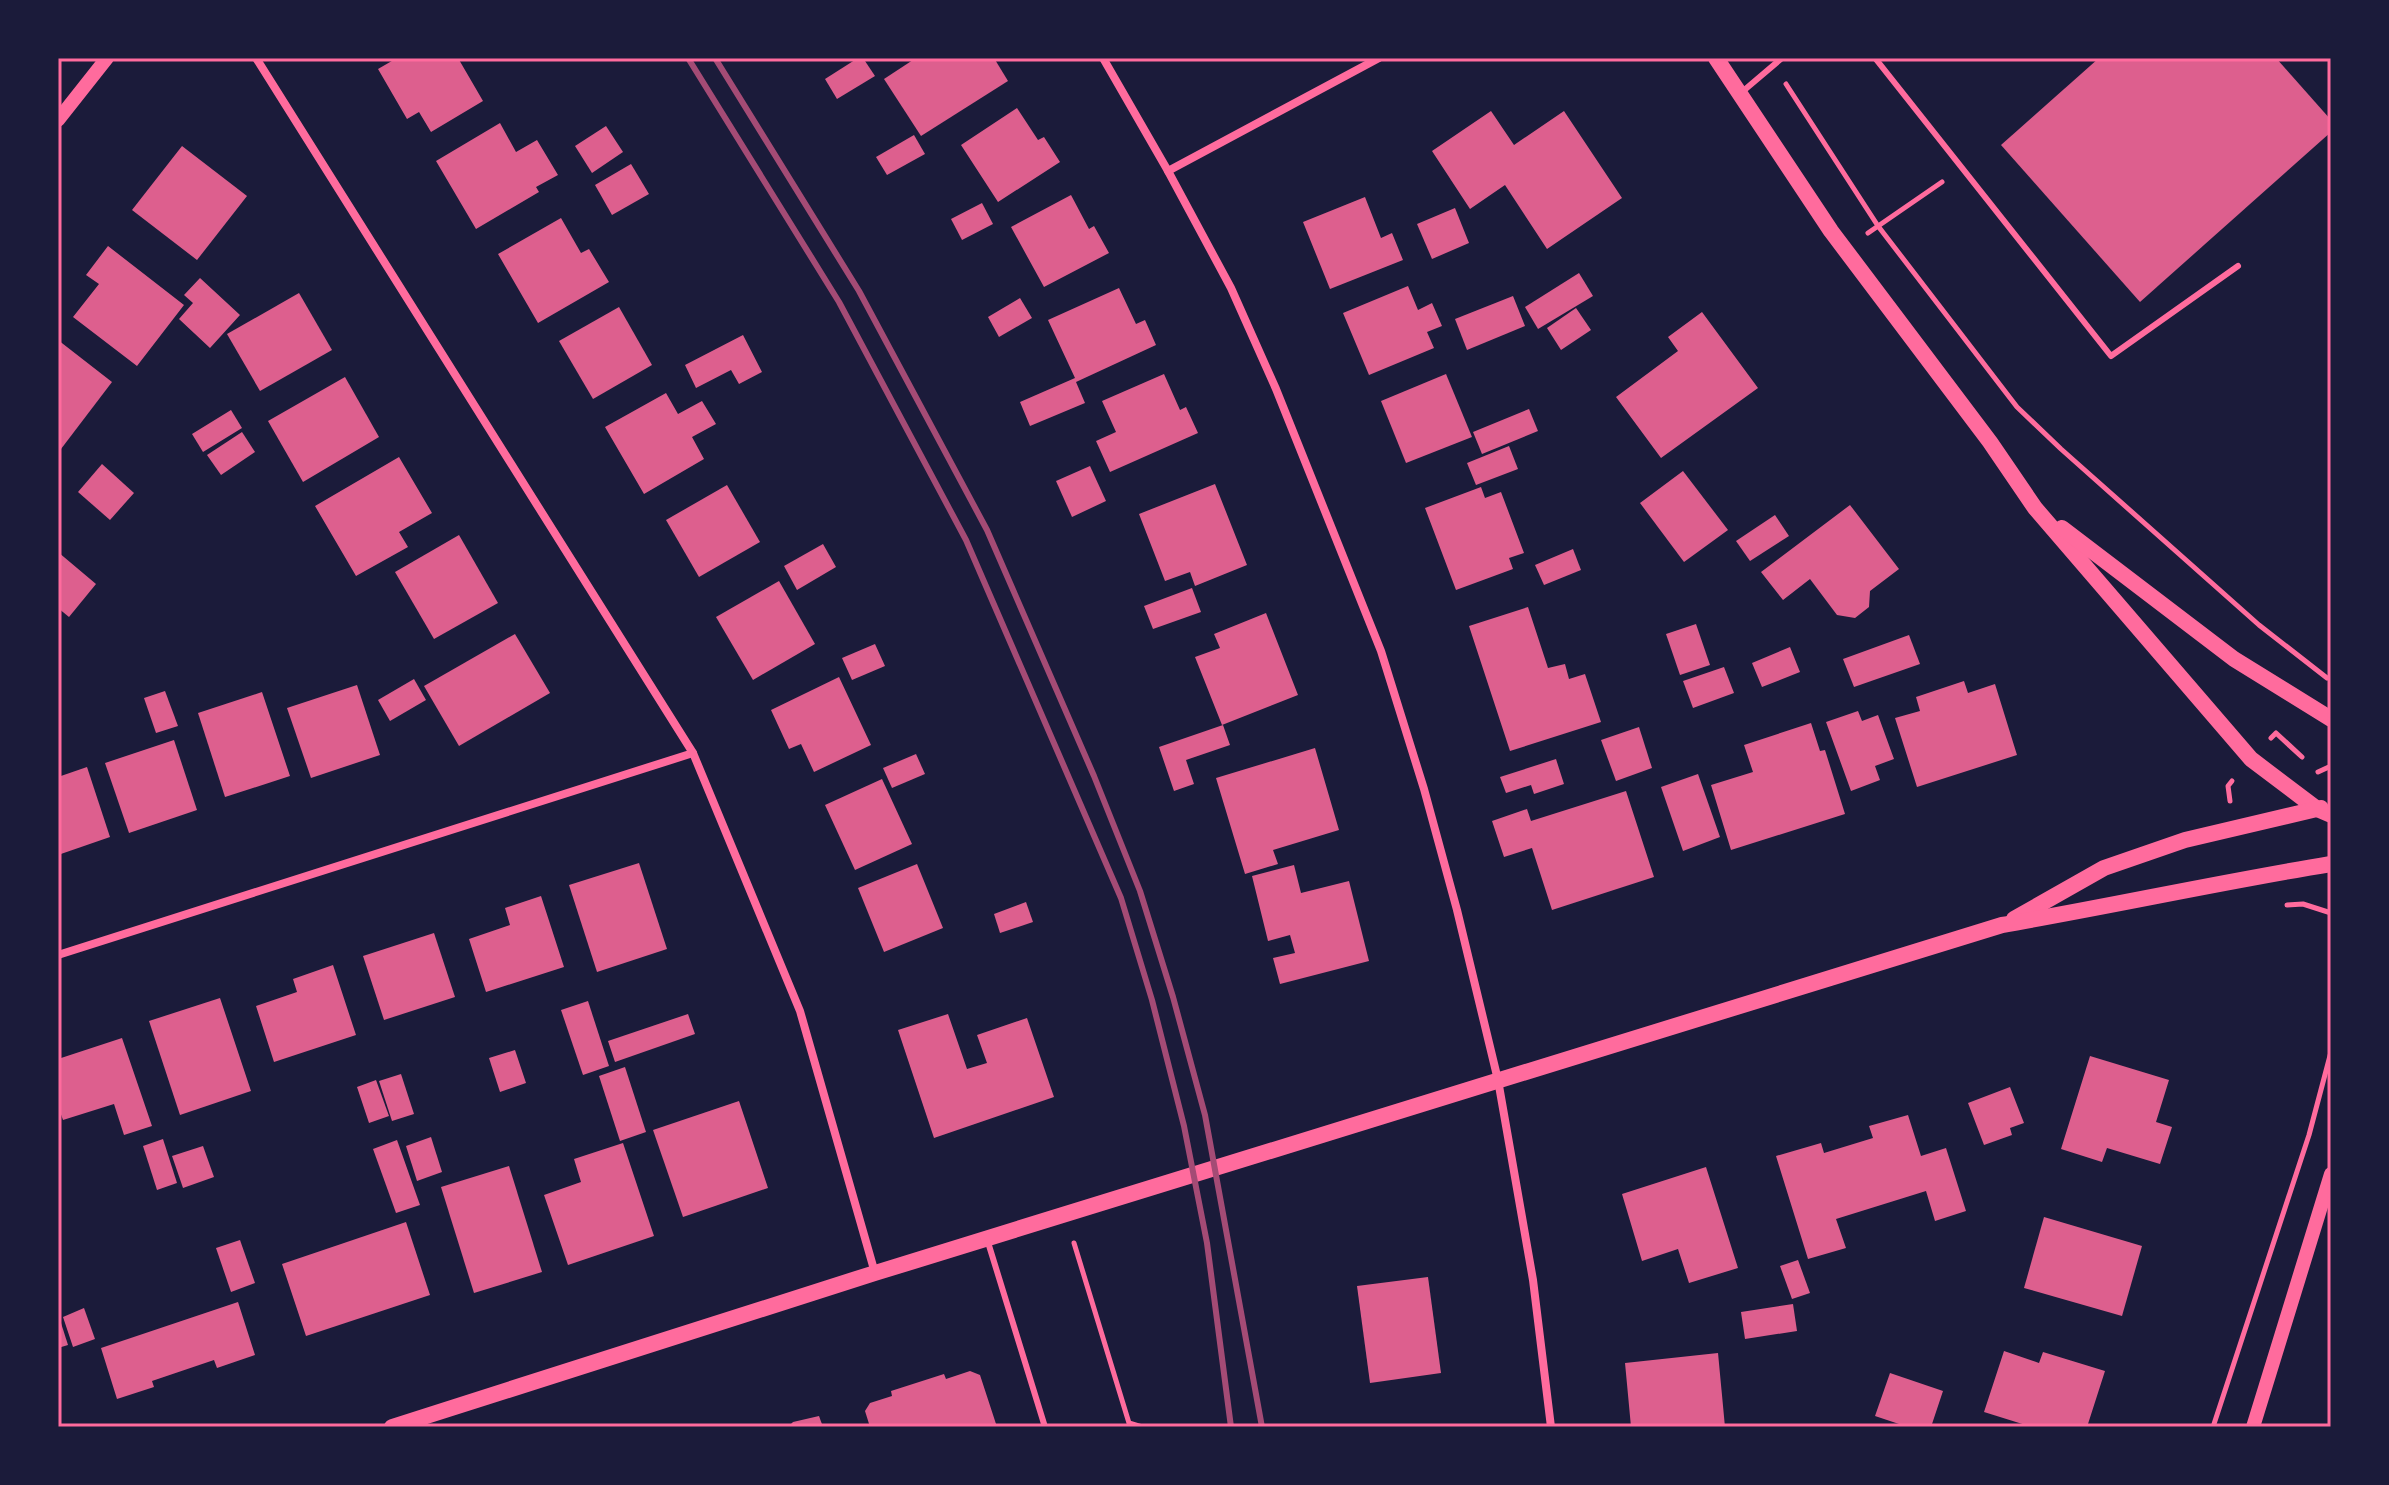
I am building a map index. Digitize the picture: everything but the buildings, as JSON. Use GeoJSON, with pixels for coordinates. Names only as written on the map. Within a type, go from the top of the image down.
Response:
{"type":"FeatureCollection","features":[{"type":"Feature","properties":{"kind":"main road"},"geometry":{"type":"LineString","coordinates":[[1716,58],[1845,249],[1990,442],[2035,508],[2251,759],[2326,809]]}},
{"type":"Feature","properties":{"kind":"main road"},"geometry":{"type":"LineString","coordinates":[[2035,508],[2234,659],[2331,719]]}},
{"type":"Feature","properties":{"kind":"main road"},"geometry":{"type":"LineString","coordinates":[[2002,925],[2104,868],[2185,840],[2326,809]]}},
{"type":"Feature","properties":{"kind":"main road"},"geometry":{"type":"LineString","coordinates":[[392,1427],[875,1273],[2002,925],[2331,864]]}},
{"type":"Feature","properties":{"kind":"street"},"geometry":{"type":"LineString","coordinates":[[58,120],[107,58]]}},
{"type":"Feature","properties":{"kind":"street"},"geometry":{"type":"LineString","coordinates":[[256,58],[693,753],[800,1011],[875,1273]]}},
{"type":"Feature","properties":{"kind":"street"},"geometry":{"type":"LineString","coordinates":[[1103,58],[1231,288],[1276,389],[1381,651],[1449,879],[1498,1080],[1533,1280],[1551,1427]]}},
{"type":"Feature","properties":{"kind":"street"},"geometry":{"type":"LineString","coordinates":[[1168,171],[1379,58]]}},
{"type":"Feature","properties":{"kind":"street"},"geometry":{"type":"LineString","coordinates":[[58,955],[693,753]]}},
{"type":"Feature","properties":{"kind":"street"},"geometry":{"type":"LineString","coordinates":[[2253,1427],[2331,1174]]}},
{"type":"Feature","properties":{"kind":"lane"},"geometry":{"type":"LineString","coordinates":[[1739,95],[1782,58]]}},
{"type":"Feature","properties":{"kind":"lane"},"geometry":{"type":"LineString","coordinates":[[1875,58],[2111,356],[2238,266]]}},
{"type":"Feature","properties":{"kind":"lane"},"geometry":{"type":"LineString","coordinates":[[987,1239],[1045,1427]]}},
{"type":"Feature","properties":{"kind":"path"},"geometry":{"type":"LineString","coordinates":[[1772,66],[1878,226],[2017,407],[2259,625],[2331,681]]}},
{"type":"Feature","properties":{"kind":"path"},"geometry":{"type":"LineString","coordinates":[[1845,249],[1963,169]]}},
{"type":"Feature","properties":{"kind":"path"},"geometry":{"type":"LineString","coordinates":[[2274,906],[2303,904],[2331,913]]}},
{"type":"Feature","properties":{"kind":"path"},"geometry":{"type":"LineString","coordinates":[[2213,1427],[2309,1135],[2331,1052]]}},
{"type":"Feature","properties":{"kind":"path"},"geometry":{"type":"LineString","coordinates":[[1066,1215],[1129,1423],[1142,1427]]}},
{"type":"Feature","properties":{"kind":"railway"},"geometry":{"type":"LineString","coordinates":[[688,58],[839,302],[966,540],[1121,898],[1152,1000],[1184,1126],[1207,1243],[1231,1427]]}},
{"type":"Feature","properties":{"kind":"railway"},"geometry":{"type":"LineString","coordinates":[[715,58],[859,291],[987,530],[1094,776],[1140,891],[1205,1115],[1262,1427]]}}]}
